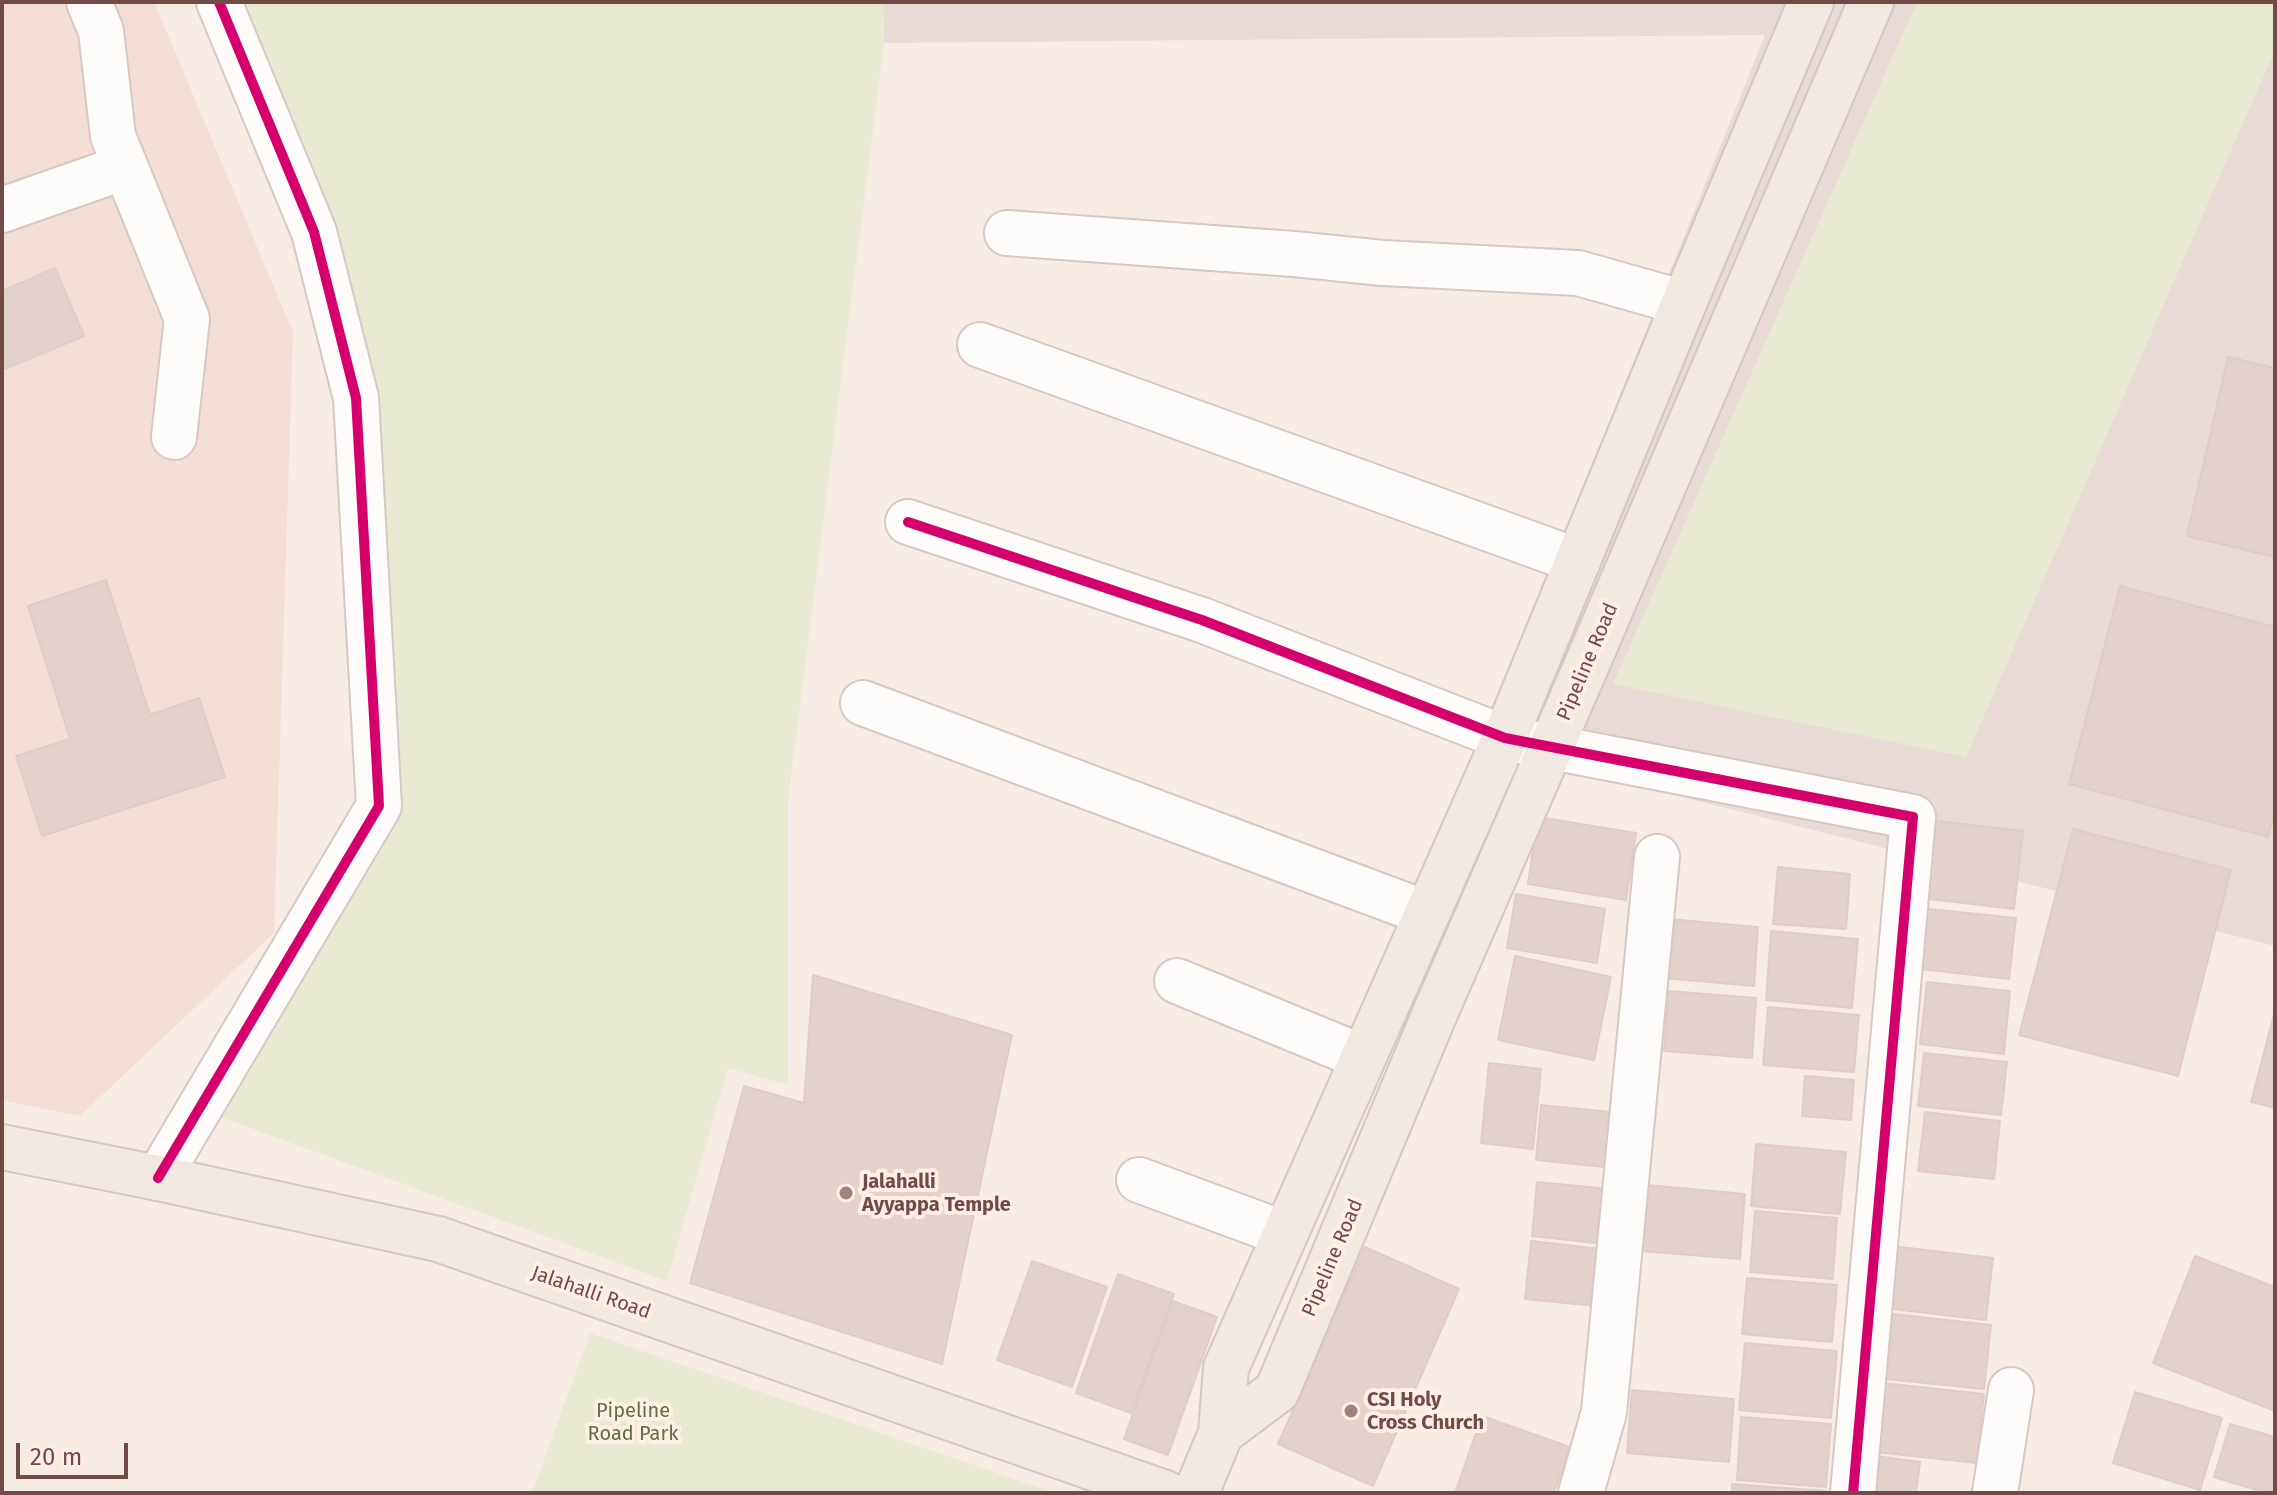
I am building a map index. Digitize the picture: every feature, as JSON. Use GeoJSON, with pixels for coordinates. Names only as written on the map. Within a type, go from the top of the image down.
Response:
{"type":"FeatureCollection","features":[{"type":"Feature","properties":{"kind":"main road"},"geometry":{"type":"LineString","coordinates":[[1196,1493],[1221,1433],[1226,1368],[1505,738],[1811,2]]}},
{"type":"Feature","properties":{"kind":"main road","name":"Pipeline Road"},"geometry":{"type":"LineString","coordinates":[[1221,1433],[1277,1391],[1433,1018],[1871,2]]}},
{"type":"Feature","properties":{"kind":"main road","name":"Jalahalli Road"},"geometry":{"type":"LineString","coordinates":[[2,1147],[438,1239],[1165,1493]]}},
{"type":"Feature","properties":{"kind":"street"},"geometry":{"type":"LineString","coordinates":[[89,2],[101,31],[113,136],[187,319],[174,437]]}},
{"type":"Feature","properties":{"kind":"street"},"geometry":{"type":"LineString","coordinates":[[158,1178],[379,806],[356,398],[314,232],[219,2]]}},
{"type":"Feature","properties":{"kind":"street"},"geometry":{"type":"LineString","coordinates":[[2,210],[125,167]]}},
{"type":"Feature","properties":{"kind":"street"},"geometry":{"type":"LineString","coordinates":[[1007,233],[1383,263],[1578,273],[1684,303]]}},
{"type":"Feature","properties":{"kind":"street"},"geometry":{"type":"LineString","coordinates":[[980,345],[1578,561]]}},
{"type":"Feature","properties":{"kind":"street"},"geometry":{"type":"LineString","coordinates":[[908,522],[1202,620],[1505,738],[1913,817],[1853,1493]]}},
{"type":"Feature","properties":{"kind":"street"},"geometry":{"type":"LineString","coordinates":[[863,703],[1426,913]]}},
{"type":"Feature","properties":{"kind":"street"},"geometry":{"type":"LineString","coordinates":[[1581,1493],[1604,1412],[1657,857]]}},
{"type":"Feature","properties":{"kind":"street"},"geometry":{"type":"LineString","coordinates":[[1177,981],[1362,1057]]}},
{"type":"Feature","properties":{"kind":"street"},"geometry":{"type":"LineString","coordinates":[[1139,1180],[1285,1234]]}},
{"type":"Feature","properties":{"kind":"street"},"geometry":{"type":"LineString","coordinates":[[1995,1493],[2011,1390]]}},
{"type":"Feature","properties":{"kind":"shaded area"},"geometry":{"type":"Polygon","coordinates":[[[2,2],[154,2],[293,332],[274,933],[80,1116],[2,1100],[2,2]]]}},
{"type":"Feature","properties":{"kind":"shaded area"},"geometry":{"type":"Polygon","coordinates":[[[883,2],[2275,2],[2275,946],[1479,746],[1765,35],[884,43],[883,2]]]}},
{"type":"Feature","properties":{"kind":"green space"},"geometry":{"type":"Polygon","coordinates":[[[235,2],[883,2],[884,43],[788,800],[788,1085],[728,1068],[667,1281],[218,1116],[395,822],[368,392],[235,2]]]}},
{"type":"Feature","properties":{"kind":"green space"},"geometry":{"type":"Polygon","coordinates":[[[1917,2],[2275,2],[2275,50],[1966,757],[1613,684],[1917,2]]]}},
{"type":"Feature","properties":{"kind":"green space","name":"Pipeline Road Park"},"geometry":{"type":"Polygon","coordinates":[[[590,1333],[1055,1493],[532,1493],[590,1333]]]}},
{"type":"Feature","properties":{"kind":"building"},"geometry":{"type":"Polygon","coordinates":[[[55,268],[84,336],[2,370],[2,291],[55,268]]]}},
{"type":"Feature","properties":{"kind":"building"},"geometry":{"type":"Polygon","coordinates":[[[2228,357],[2275,368],[2275,557],[2187,536],[2228,357]]]}},
{"type":"Feature","properties":{"kind":"building"},"geometry":{"type":"Polygon","coordinates":[[[106,580],[150,715],[199,698],[225,777],[42,836],[16,756],[70,739],[28,606],[106,580]]]}},
{"type":"Feature","properties":{"kind":"building"},"geometry":{"type":"Polygon","coordinates":[[[2120,586],[2275,627],[2275,809],[2268,837],[2069,784],[2120,586]]]}},
{"type":"Feature","properties":{"kind":"building"},"geometry":{"type":"Polygon","coordinates":[[[1538,817],[1636,833],[1626,900],[1528,884],[1538,817]]]}},
{"type":"Feature","properties":{"kind":"building"},"geometry":{"type":"Polygon","coordinates":[[[1930,820],[2023,831],[2014,909],[1921,898],[1930,820]]]}},
{"type":"Feature","properties":{"kind":"building"},"geometry":{"type":"Polygon","coordinates":[[[2073,829],[2231,870],[2178,1076],[2019,1035],[2073,829]]]}},
{"type":"Feature","properties":{"kind":"building"},"geometry":{"type":"Polygon","coordinates":[[[1778,867],[1850,874],[1846,929],[1773,924],[1778,867]]]}},
{"type":"Feature","properties":{"kind":"building"},"geometry":{"type":"Polygon","coordinates":[[[1516,894],[1605,909],[1597,963],[1507,948],[1516,894]]]}},
{"type":"Feature","properties":{"kind":"building"},"geometry":{"type":"Polygon","coordinates":[[[1919,908],[2016,918],[2009,979],[1912,968],[1919,908]]]}},
{"type":"Feature","properties":{"kind":"building"},"geometry":{"type":"Polygon","coordinates":[[[1669,919],[1758,927],[1754,986],[1664,978],[1669,919]]]}},
{"type":"Feature","properties":{"kind":"building"},"geometry":{"type":"Polygon","coordinates":[[[1771,931],[1858,939],[1852,1008],[1766,1000],[1771,931]]]}},
{"type":"Feature","properties":{"kind":"building"},"geometry":{"type":"Polygon","coordinates":[[[1515,956],[1611,977],[1594,1060],[1498,1040],[1515,956]]]}},
{"type":"Feature","properties":{"kind":"building","name":"Jalahalli Ayyappa Temple"},"geometry":{"type":"Polygon","coordinates":[[[813,975],[1012,1035],[942,1364],[690,1283],[744,1086],[804,1103],[813,975]]]}},
{"type":"Feature","properties":{"kind":"building"},"geometry":{"type":"Polygon","coordinates":[[[1927,982],[2010,991],[2004,1054],[1920,1044],[1927,982]]]}},
{"type":"Feature","properties":{"kind":"building"},"geometry":{"type":"Polygon","coordinates":[[[1669,991],[1756,998],[1752,1058],[1664,1051],[1669,991]]]}},
{"type":"Feature","properties":{"kind":"building"},"geometry":{"type":"Polygon","coordinates":[[[1768,1007],[1859,1015],[1854,1072],[1763,1065],[1768,1007]]]}},
{"type":"Feature","properties":{"kind":"building"},"geometry":{"type":"Polygon","coordinates":[[[2275,1011],[2275,1108],[2251,1102],[2275,1011]]]}},
{"type":"Feature","properties":{"kind":"building"},"geometry":{"type":"Polygon","coordinates":[[[1924,1053],[2007,1062],[2001,1115],[1918,1106],[1924,1053]]]}},
{"type":"Feature","properties":{"kind":"building"},"geometry":{"type":"Polygon","coordinates":[[[1489,1063],[1541,1069],[1533,1149],[1481,1143],[1489,1063]]]}},
{"type":"Feature","properties":{"kind":"building"},"geometry":{"type":"Polygon","coordinates":[[[1805,1076],[1854,1080],[1851,1120],[1802,1116],[1805,1076]]]}},
{"type":"Feature","properties":{"kind":"building"},"geometry":{"type":"Polygon","coordinates":[[[1541,1105],[1611,1112],[1605,1167],[1536,1160],[1541,1105]]]}},
{"type":"Feature","properties":{"kind":"building"},"geometry":{"type":"Polygon","coordinates":[[[1925,1112],[2000,1121],[1994,1179],[1918,1171],[1925,1112]]]}},
{"type":"Feature","properties":{"kind":"building"},"geometry":{"type":"Polygon","coordinates":[[[1756,1144],[1846,1152],[1840,1214],[1751,1206],[1756,1144]]]}},
{"type":"Feature","properties":{"kind":"building"},"geometry":{"type":"Polygon","coordinates":[[[1537,1182],[1610,1189],[1604,1244],[1532,1236],[1537,1182]]]}},
{"type":"Feature","properties":{"kind":"building"},"geometry":{"type":"Polygon","coordinates":[[[1647,1185],[1745,1194],[1740,1259],[1641,1251],[1647,1185]]]}},
{"type":"Feature","properties":{"kind":"building"},"geometry":{"type":"Polygon","coordinates":[[[1755,1211],[1837,1218],[1833,1279],[1750,1272],[1755,1211]]]}},
{"type":"Feature","properties":{"kind":"building"},"geometry":{"type":"Polygon","coordinates":[[[1531,1241],[1601,1249],[1596,1306],[1525,1299],[1531,1241]]]}},
{"type":"Feature","properties":{"kind":"building"},"geometry":{"type":"Polygon","coordinates":[[[1892,1246],[1993,1258],[1986,1320],[1885,1308],[1892,1246]]]}},
{"type":"Feature","properties":{"kind":"building"},"geometry":{"type":"Polygon","coordinates":[[[1365,1247],[1459,1289],[1373,1486],[1278,1444],[1365,1247]]]}},
{"type":"Feature","properties":{"kind":"building"},"geometry":{"type":"Polygon","coordinates":[[[2195,1256],[2275,1287],[2275,1411],[2153,1363],[2195,1256]]]}},
{"type":"Feature","properties":{"kind":"building"},"geometry":{"type":"Polygon","coordinates":[[[1032,1261],[1107,1287],[1072,1387],[997,1360],[1032,1261]]]}},
{"type":"Feature","properties":{"kind":"building"},"geometry":{"type":"Polygon","coordinates":[[[1118,1274],[1174,1294],[1131,1413],[1076,1393],[1118,1274]]]}},
{"type":"Feature","properties":{"kind":"building"},"geometry":{"type":"Polygon","coordinates":[[[1747,1278],[1837,1285],[1832,1342],[1742,1334],[1747,1278]]]}},
{"type":"Feature","properties":{"kind":"building"},"geometry":{"type":"Polygon","coordinates":[[[1173,1301],[1217,1317],[1168,1455],[1124,1439],[1173,1301]]]}},
{"type":"Feature","properties":{"kind":"building"},"geometry":{"type":"Polygon","coordinates":[[[1893,1314],[1991,1325],[1984,1389],[1886,1379],[1893,1314]]]}},
{"type":"Feature","properties":{"kind":"building"},"geometry":{"type":"Polygon","coordinates":[[[1745,1343],[1837,1351],[1831,1418],[1739,1410],[1745,1343]]]}},
{"type":"Feature","properties":{"kind":"building"},"geometry":{"type":"Polygon","coordinates":[[[1883,1383],[1984,1394],[1976,1463],[1876,1452],[1883,1383]]]}},
{"type":"Feature","properties":{"kind":"building"},"geometry":{"type":"Polygon","coordinates":[[[1632,1390],[1734,1399],[1729,1462],[1627,1453],[1632,1390]]]}},
{"type":"Feature","properties":{"kind":"building"},"geometry":{"type":"Polygon","coordinates":[[[2135,1392],[2222,1418],[2200,1490],[2113,1463],[2135,1392]]]}},
{"type":"Feature","properties":{"kind":"building"},"geometry":{"type":"Polygon","coordinates":[[[1482,1416],[1570,1447],[1554,1493],[1455,1493],[1482,1416]]]}},
{"type":"Feature","properties":{"kind":"building"},"geometry":{"type":"Polygon","coordinates":[[[1741,1417],[1831,1424],[1826,1487],[1737,1480],[1741,1417]]]}},
{"type":"Feature","properties":{"kind":"building"},"geometry":{"type":"Polygon","coordinates":[[[2230,1424],[2275,1437],[2275,1493],[2214,1477],[2230,1424]]]}},
{"type":"Feature","properties":{"kind":"building"},"geometry":{"type":"Polygon","coordinates":[[[1875,1456],[1920,1462],[1916,1493],[1871,1493],[1875,1456]]]}},
{"type":"Feature","properties":{"kind":"building"},"geometry":{"type":"Polygon","coordinates":[[[1732,1484],[1826,1491],[1826,1493],[1732,1493],[1732,1484]]]}},
{"type":"Feature","properties":{"kind":"cycle path"},"geometry":{"type":"LineString","coordinates":[[158,1178],[379,806],[356,398],[314,232],[219,2]]}},
{"type":"Feature","properties":{"kind":"cycle path"},"geometry":{"type":"LineString","coordinates":[[908,522],[1202,620],[1505,738],[1913,817],[1853,1493]]}},
{"type":"Feature","properties":{"kind":"place","name":"Jalahalli Ayyappa Temple"},"geometry":{"type":"Point","coordinates":[846,1193]}},
{"type":"Feature","properties":{"kind":"place","name":"CSI Holy Cross Church"},"geometry":{"type":"Point","coordinates":[1351,1411]}}]}
